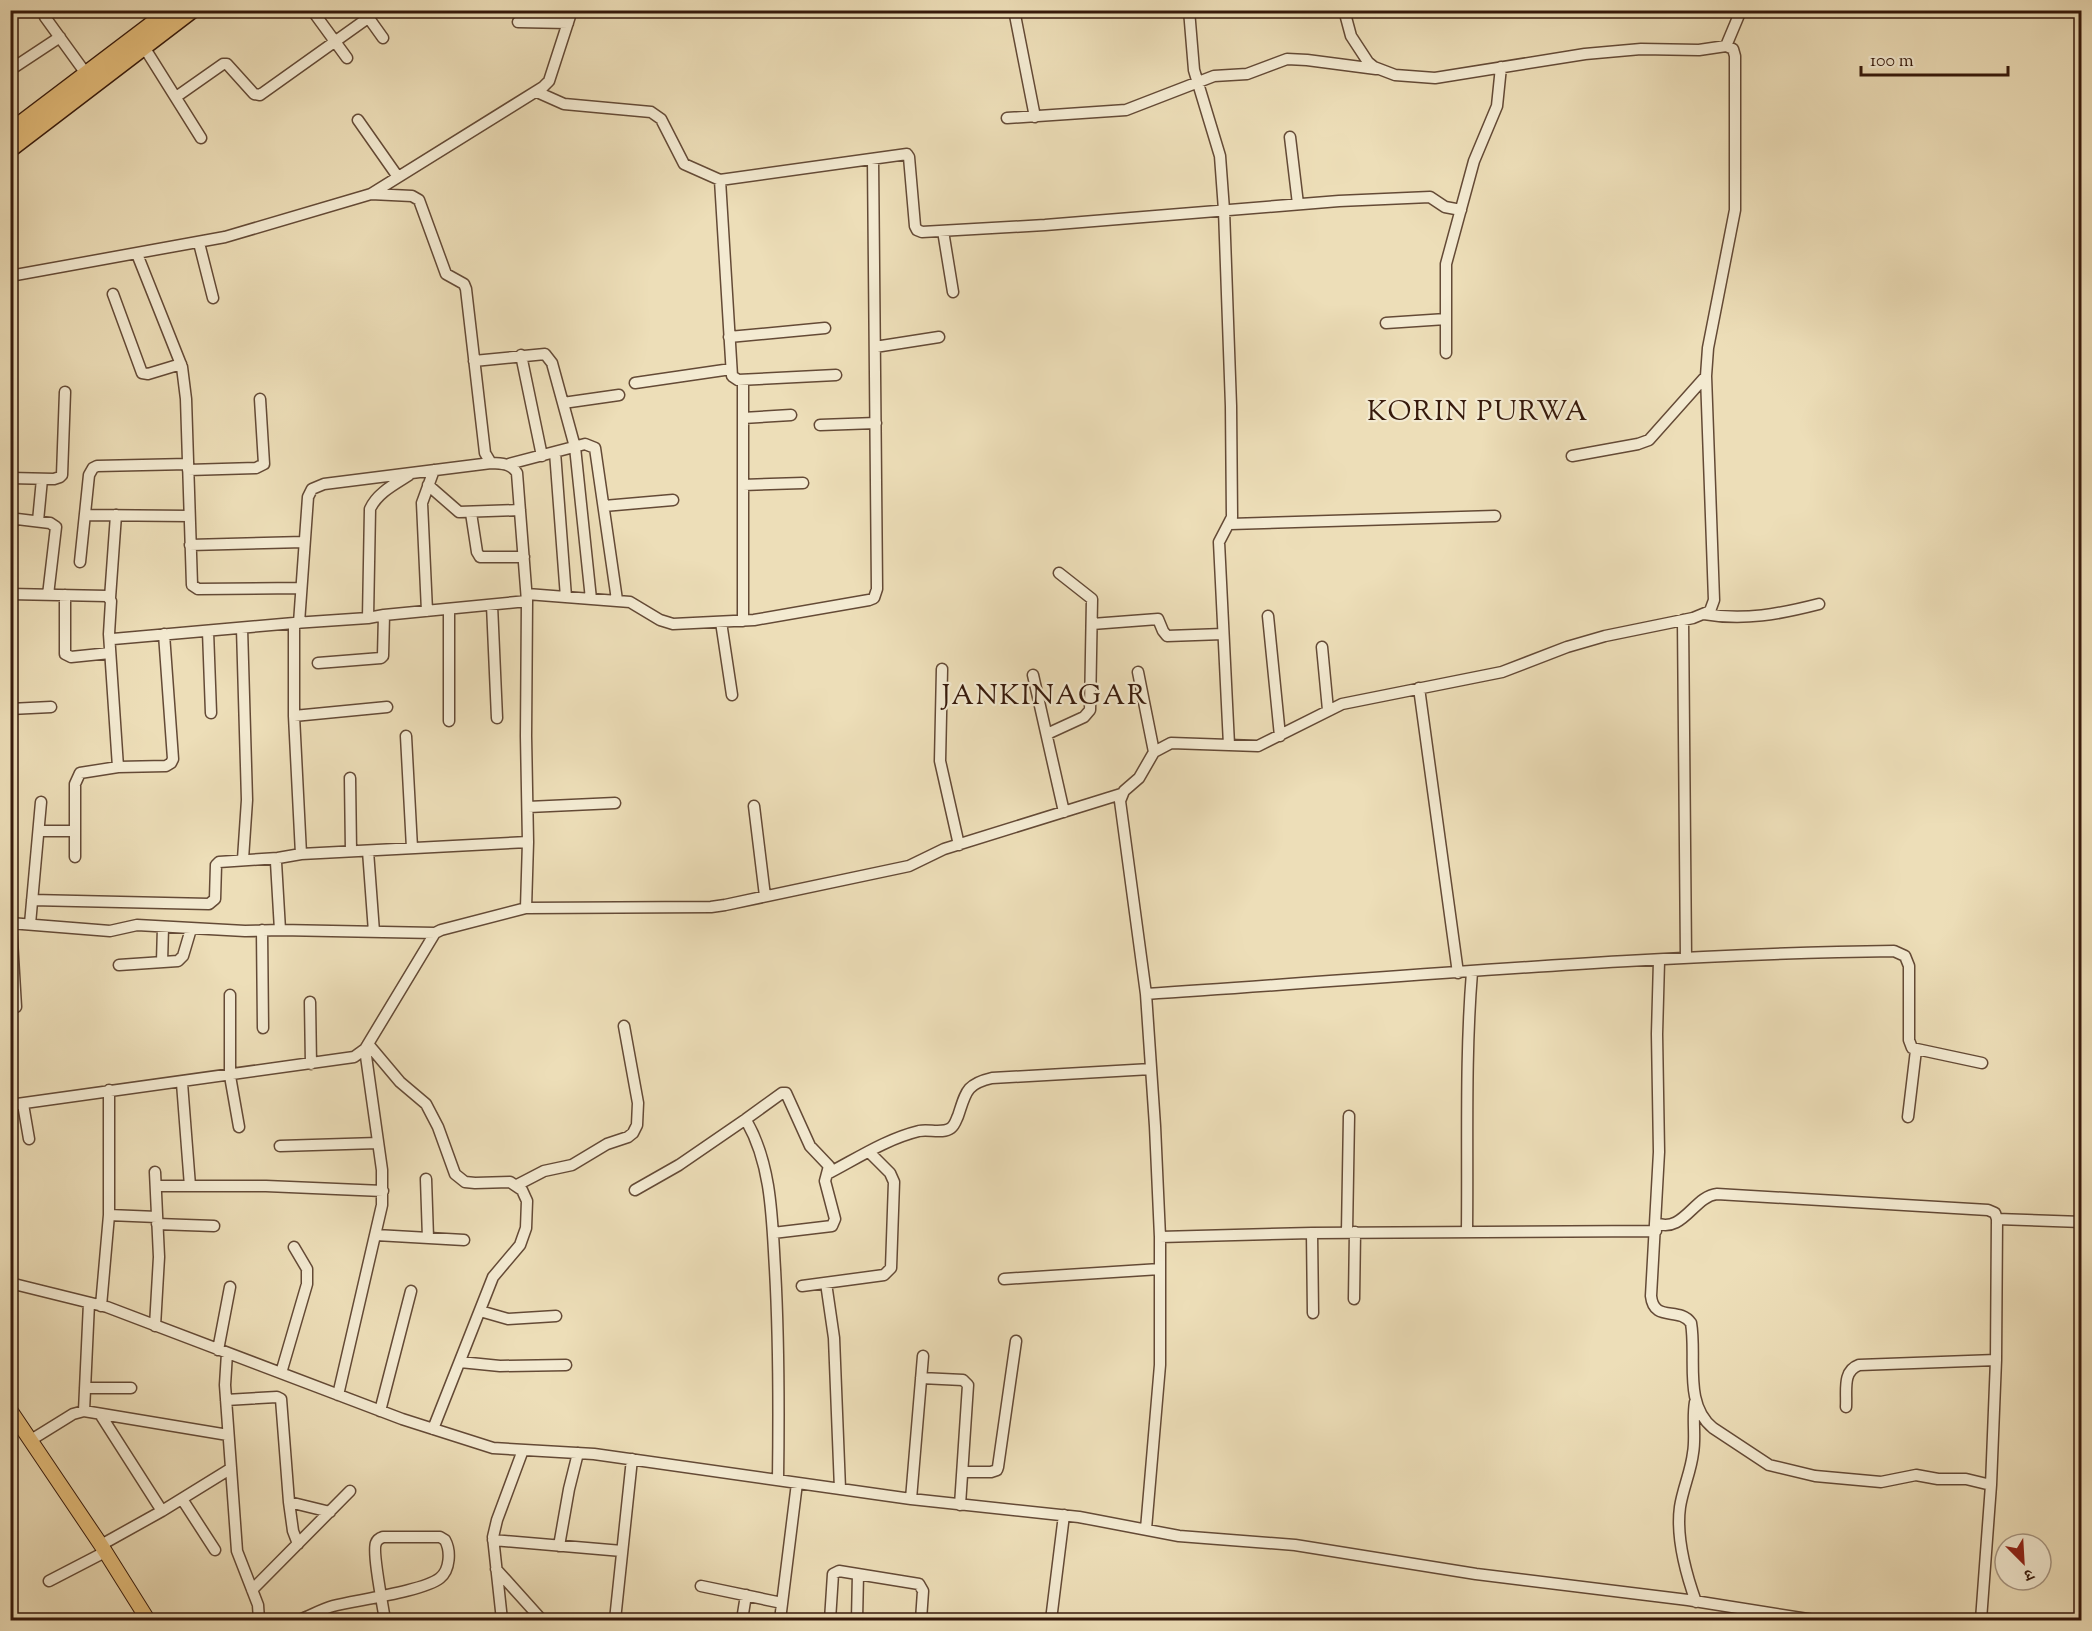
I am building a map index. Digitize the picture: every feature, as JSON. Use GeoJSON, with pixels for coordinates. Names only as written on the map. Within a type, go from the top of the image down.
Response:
{"type":"FeatureCollection","features":[{"type":"Feature","properties":{"kind":"highway"},"geometry":{"type":"LineString","coordinates":[[10,132],[171,10]]}},
{"type":"Feature","properties":{"kind":"highway"},"geometry":{"type":"LineString","coordinates":[[10,149],[192,10]]}},
{"type":"Feature","properties":{"kind":"main road"},"geometry":{"type":"LineString","coordinates":[[10,1410],[103,1548],[148,1620]]}},
{"type":"Feature","properties":{"kind":"street"},"geometry":{"type":"LineString","coordinates":[[312,10],[347,58]]}},
{"type":"Feature","properties":{"kind":"street"},"geometry":{"type":"LineString","coordinates":[[10,276],[200,243],[371,194],[537,92],[549,81],[572,10]]}},
{"type":"Feature","properties":{"kind":"street"},"geometry":{"type":"LineString","coordinates":[[1014,10],[1035,117]]}},
{"type":"Feature","properties":{"kind":"street"},"geometry":{"type":"LineString","coordinates":[[1189,10],[1196,82],[1220,156],[1224,210],[1231,406],[1232,517],[1219,542],[1228,746]]}},
{"type":"Feature","properties":{"kind":"street"},"geometry":{"type":"LineString","coordinates":[[1344,10],[1351,36],[1368,62],[1395,75],[1435,78],[1585,54],[1641,49],[1699,50],[1728,44]]}},
{"type":"Feature","properties":{"kind":"street"},"geometry":{"type":"LineString","coordinates":[[1728,44],[1744,10]]}},
{"type":"Feature","properties":{"kind":"street"},"geometry":{"type":"LineString","coordinates":[[176,97],[227,64],[254,94],[260,95],[335,42],[366,14],[383,38]]}},
{"type":"Feature","properties":{"kind":"street"},"geometry":{"type":"LineString","coordinates":[[45,17],[87,75]]}},
{"type":"Feature","properties":{"kind":"street"},"geometry":{"type":"LineString","coordinates":[[518,22],[568,23]]}},
{"type":"Feature","properties":{"kind":"street"},"geometry":{"type":"LineString","coordinates":[[10,70],[60,37]]}},
{"type":"Feature","properties":{"kind":"street"},"geometry":{"type":"LineString","coordinates":[[16,1007],[11,923],[110,931],[137,925],[191,929],[435,933],[526,908],[711,907],[909,866],[959,844],[1121,794],[1139,778],[1154,752],[1170,743],[1258,746],[1342,704],[1502,672],[1567,647],[1605,636],[1704,614],[1710,610],[1714,600],[1706,375],[1708,348],[1735,210],[1735,56],[1728,44]]}},
{"type":"Feature","properties":{"kind":"street"},"geometry":{"type":"LineString","coordinates":[[144,47],[201,138]]}},
{"type":"Feature","properties":{"kind":"street"},"geometry":{"type":"LineString","coordinates":[[1007,118],[1126,110],[1218,75],[1247,74],[1295,58],[1380,69]]}},
{"type":"Feature","properties":{"kind":"street"},"geometry":{"type":"LineString","coordinates":[[1446,353],[1446,264],[1474,161],[1497,106],[1501,67]]}},
{"type":"Feature","properties":{"kind":"street"},"geometry":{"type":"LineString","coordinates":[[537,92],[564,104],[657,114],[684,164],[720,180],[907,154],[916,228],[921,232],[1045,225],[1298,204],[1430,197],[1445,207],[1461,210]]}},
{"type":"Feature","properties":{"kind":"street"},"geometry":{"type":"LineString","coordinates":[[358,120],[398,177]]}},
{"type":"Feature","properties":{"kind":"street"},"geometry":{"type":"LineString","coordinates":[[1290,137],[1298,204]]}},
{"type":"Feature","properties":{"kind":"street"},"geometry":{"type":"LineString","coordinates":[[109,634],[113,639],[368,618],[527,598],[566,597],[630,602],[666,623],[743,621],[869,600],[876,594],[873,159]]}},
{"type":"Feature","properties":{"kind":"street"},"geometry":{"type":"LineString","coordinates":[[720,180],[731,369],[735,379],[836,375]]}},
{"type":"Feature","properties":{"kind":"street"},"geometry":{"type":"LineString","coordinates":[[371,194],[412,196],[418,200],[446,274],[464,284],[485,453],[491,463]]}},
{"type":"Feature","properties":{"kind":"street"},"geometry":{"type":"LineString","coordinates":[[943,231],[953,292]]}},
{"type":"Feature","properties":{"kind":"street"},"geometry":{"type":"LineString","coordinates":[[200,243],[213,298]]}},
{"type":"Feature","properties":{"kind":"street"},"geometry":{"type":"LineString","coordinates":[[137,254],[181,364],[186,399],[191,582],[194,588],[301,588]]}},
{"type":"Feature","properties":{"kind":"street"},"geometry":{"type":"LineString","coordinates":[[112,294],[142,373],[148,374],[181,364]]}},
{"type":"Feature","properties":{"kind":"street"},"geometry":{"type":"LineString","coordinates":[[1386,323],[1446,319]]}},
{"type":"Feature","properties":{"kind":"street"},"geometry":{"type":"LineString","coordinates":[[729,337],[825,328]]}},
{"type":"Feature","properties":{"kind":"street"},"geometry":{"type":"LineString","coordinates":[[875,347],[939,337]]}},
{"type":"Feature","properties":{"kind":"street"},"geometry":{"type":"LineString","coordinates":[[474,361],[544,354],[550,358],[575,447],[591,598]]}},
{"type":"Feature","properties":{"kind":"street"},"geometry":{"type":"LineString","coordinates":[[521,355],[542,456]]}},
{"type":"Feature","properties":{"kind":"street"},"geometry":{"type":"LineString","coordinates":[[635,383],[731,369]]}},
{"type":"Feature","properties":{"kind":"street"},"geometry":{"type":"LineString","coordinates":[[1572,456],[1649,440],[1706,375]]}},
{"type":"Feature","properties":{"kind":"street"},"geometry":{"type":"LineString","coordinates":[[743,380],[743,621]]}},
{"type":"Feature","properties":{"kind":"street"},"geometry":{"type":"LineString","coordinates":[[10,478],[42,479],[57,478],[62,475],[64,392]]}},
{"type":"Feature","properties":{"kind":"street"},"geometry":{"type":"LineString","coordinates":[[563,403],[620,395]]}},
{"type":"Feature","properties":{"kind":"street"},"geometry":{"type":"LineString","coordinates":[[80,562],[89,475],[93,468],[98,466],[256,468],[264,464],[265,459],[260,399]]}},
{"type":"Feature","properties":{"kind":"street"},"geometry":{"type":"LineString","coordinates":[[743,418],[791,415]]}},
{"type":"Feature","properties":{"kind":"street"},"geometry":{"type":"LineString","coordinates":[[820,425],[876,423]]}},
{"type":"Feature","properties":{"kind":"street"},"geometry":{"type":"LineString","coordinates":[[301,854],[294,716],[296,623],[308,497],[312,489],[324,484],[491,463],[508,464],[585,444],[595,448],[617,600]]}},
{"type":"Feature","properties":{"kind":"street"},"geometry":{"type":"LineString","coordinates":[[555,452],[566,597]]}},
{"type":"Feature","properties":{"kind":"street"},"geometry":{"type":"LineString","coordinates":[[508,464],[517,473],[527,598],[526,908]]}},
{"type":"Feature","properties":{"kind":"street"},"geometry":{"type":"LineString","coordinates":[[427,611],[422,503],[434,470]]}},
{"type":"Feature","properties":{"kind":"street"},"geometry":{"type":"LineString","coordinates":[[368,618],[370,509],[380,495],[412,473]]}},
{"type":"Feature","properties":{"kind":"street"},"geometry":{"type":"LineString","coordinates":[[39,521],[42,479]]}},
{"type":"Feature","properties":{"kind":"street"},"geometry":{"type":"LineString","coordinates":[[743,485],[803,483]]}},
{"type":"Feature","properties":{"kind":"street"},"geometry":{"type":"LineString","coordinates":[[428,485],[459,512],[520,510]]}},
{"type":"Feature","properties":{"kind":"street"},"geometry":{"type":"LineString","coordinates":[[604,507],[673,500]]}},
{"type":"Feature","properties":{"kind":"street"},"geometry":{"type":"LineString","coordinates":[[471,513],[477,552],[480,557],[524,557]]}},
{"type":"Feature","properties":{"kind":"street"},"geometry":{"type":"LineString","coordinates":[[85,515],[189,516]]}},
{"type":"Feature","properties":{"kind":"street"},"geometry":{"type":"LineString","coordinates":[[116,515],[109,634],[118,768]]}},
{"type":"Feature","properties":{"kind":"street"},"geometry":{"type":"LineString","coordinates":[[1230,524],[1495,516]]}},
{"type":"Feature","properties":{"kind":"street"},"geometry":{"type":"LineString","coordinates":[[10,531],[11,524],[17,519],[54,524],[57,531],[48,595]]}},
{"type":"Feature","properties":{"kind":"street"},"geometry":{"type":"LineString","coordinates":[[190,545],[304,542]]}},
{"type":"Feature","properties":{"kind":"street"},"geometry":{"type":"LineString","coordinates":[[1047,734],[1084,717],[1090,710],[1092,599],[1059,573]]}},
{"type":"Feature","properties":{"kind":"street"},"geometry":{"type":"LineString","coordinates":[[10,594],[110,598]]}},
{"type":"Feature","properties":{"kind":"street"},"geometry":{"type":"LineString","coordinates":[[64,595],[65,654],[71,657],[110,653]]}},
{"type":"Feature","properties":{"kind":"street"},"geometry":{"type":"LineString","coordinates":[[492,604],[497,718]]}},
{"type":"Feature","properties":{"kind":"street"},"geometry":{"type":"LineString","coordinates":[[1704,614],[1745,618],[1786,613],[1819,604]]}},
{"type":"Feature","properties":{"kind":"street"},"geometry":{"type":"LineString","coordinates":[[448,721],[449,609]]}},
{"type":"Feature","properties":{"kind":"street"},"geometry":{"type":"LineString","coordinates":[[318,663],[381,658],[383,656],[384,615]]}},
{"type":"Feature","properties":{"kind":"street"},"geometry":{"type":"LineString","coordinates":[[1268,616],[1280,736]]}},
{"type":"Feature","properties":{"kind":"street"},"geometry":{"type":"LineString","coordinates":[[1092,624],[1158,620],[1167,636],[1223,634]]}},
{"type":"Feature","properties":{"kind":"street"},"geometry":{"type":"LineString","coordinates":[[1683,620],[1686,958]]}},
{"type":"Feature","properties":{"kind":"street"},"geometry":{"type":"LineString","coordinates":[[721,622],[732,695]]}},
{"type":"Feature","properties":{"kind":"street"},"geometry":{"type":"LineString","coordinates":[[242,628],[247,800],[243,859]]}},
{"type":"Feature","properties":{"kind":"street"},"geometry":{"type":"LineString","coordinates":[[208,631],[211,713]]}},
{"type":"Feature","properties":{"kind":"street"},"geometry":{"type":"LineString","coordinates":[[75,857],[76,778],[84,772],[166,766],[173,759],[164,634]]}},
{"type":"Feature","properties":{"kind":"street"},"geometry":{"type":"LineString","coordinates":[[1322,646],[1328,710]]}},
{"type":"Feature","properties":{"kind":"street"},"geometry":{"type":"LineString","coordinates":[[942,669],[939,761],[959,844]]}},
{"type":"Feature","properties":{"kind":"street"},"geometry":{"type":"LineString","coordinates":[[1137,672],[1154,752]]}},
{"type":"Feature","properties":{"kind":"street"},"geometry":{"type":"LineString","coordinates":[[1033,675],[1064,812]]}},
{"type":"Feature","properties":{"kind":"street"},"geometry":{"type":"LineString","coordinates":[[1419,688],[1458,973]]}},
{"type":"Feature","properties":{"kind":"street"},"geometry":{"type":"LineString","coordinates":[[10,709],[51,707]]}},
{"type":"Feature","properties":{"kind":"street"},"geometry":{"type":"LineString","coordinates":[[294,716],[387,707]]}},
{"type":"Feature","properties":{"kind":"street"},"geometry":{"type":"LineString","coordinates":[[406,736],[412,848]]}},
{"type":"Feature","properties":{"kind":"street"},"geometry":{"type":"LineString","coordinates":[[350,778],[351,851]]}},
{"type":"Feature","properties":{"kind":"street"},"geometry":{"type":"LineString","coordinates":[[1121,794],[1120,801],[1146,994],[1160,1238],[1160,1365],[1146,1529]]}},
{"type":"Feature","properties":{"kind":"street"},"geometry":{"type":"LineString","coordinates":[[30,924],[41,802]]}},
{"type":"Feature","properties":{"kind":"street"},"geometry":{"type":"LineString","coordinates":[[528,807],[615,803]]}},
{"type":"Feature","properties":{"kind":"street"},"geometry":{"type":"LineString","coordinates":[[754,806],[765,896]]}},
{"type":"Feature","properties":{"kind":"street"},"geometry":{"type":"LineString","coordinates":[[39,831],[75,831]]}},
{"type":"Feature","properties":{"kind":"street"},"geometry":{"type":"LineString","coordinates":[[32,900],[210,904],[214,899],[216,865],[219,862],[301,854],[528,842]]}},
{"type":"Feature","properties":{"kind":"street"},"geometry":{"type":"LineString","coordinates":[[368,850],[374,932]]}},
{"type":"Feature","properties":{"kind":"street"},"geometry":{"type":"LineString","coordinates":[[278,858],[276,862],[280,930]]}},
{"type":"Feature","properties":{"kind":"street"},"geometry":{"type":"LineString","coordinates":[[162,962],[163,927]]}},
{"type":"Feature","properties":{"kind":"street"},"geometry":{"type":"LineString","coordinates":[[119,965],[178,961],[181,959],[191,929]]}},
{"type":"Feature","properties":{"kind":"street"},"geometry":{"type":"LineString","coordinates":[[262,930],[263,1028]]}},
{"type":"Feature","properties":{"kind":"street"},"geometry":{"type":"LineString","coordinates":[[10,1105],[347,1059],[360,1054],[435,933]]}},
{"type":"Feature","properties":{"kind":"street"},"geometry":{"type":"LineString","coordinates":[[1146,994],[1575,964],[1814,952],[1894,951],[1901,953],[1908,960],[1910,1045],[1916,1050],[1982,1063]]}},
{"type":"Feature","properties":{"kind":"street"},"geometry":{"type":"LineString","coordinates":[[1659,961],[1657,1034],[1659,1152],[1652,1302],[1657,1310],[1683,1316],[1691,1323],[1695,1400],[1692,1423],[1694,1450],[1683,1491],[1679,1518],[1686,1570],[1696,1602]]}},
{"type":"Feature","properties":{"kind":"street"},"geometry":{"type":"LineString","coordinates":[[1467,1231],[1467,1070],[1472,972]]}},
{"type":"Feature","properties":{"kind":"street"},"geometry":{"type":"LineString","coordinates":[[230,995],[230,1076],[239,1127]]}},
{"type":"Feature","properties":{"kind":"street"},"geometry":{"type":"LineString","coordinates":[[310,1002],[311,1064]]}},
{"type":"Feature","properties":{"kind":"street"},"geometry":{"type":"LineString","coordinates":[[517,1185],[544,1171],[572,1165],[607,1144],[633,1133],[637,1125],[638,1103],[624,1026]]}},
{"type":"Feature","properties":{"kind":"street"},"geometry":{"type":"LineString","coordinates":[[338,1395],[382,1205],[383,1191],[366,1047]]}},
{"type":"Feature","properties":{"kind":"street"},"geometry":{"type":"LineString","coordinates":[[366,1047],[400,1082],[426,1104],[438,1127],[455,1174],[465,1182],[510,1182],[517,1185],[527,1201],[526,1228],[516,1252],[493,1277],[433,1429]]}},
{"type":"Feature","properties":{"kind":"street"},"geometry":{"type":"LineString","coordinates":[[1908,1117],[1916,1050]]}},
{"type":"Feature","properties":{"kind":"street"},"geometry":{"type":"LineString","coordinates":[[827,1174],[869,1152],[917,1132],[951,1128],[956,1122],[968,1089],[981,1081],[992,1078],[1151,1069]]}},
{"type":"Feature","properties":{"kind":"street"},"geometry":{"type":"LineString","coordinates":[[182,1083],[190,1186]]}},
{"type":"Feature","properties":{"kind":"street"},"geometry":{"type":"LineString","coordinates":[[101,1306],[109,1215],[109,1090]]}},
{"type":"Feature","properties":{"kind":"street"},"geometry":{"type":"LineString","coordinates":[[635,1190],[679,1165],[782,1093],[786,1093],[810,1146],[828,1164],[825,1185],[835,1219],[832,1226],[773,1233]]}},
{"type":"Feature","properties":{"kind":"street"},"geometry":{"type":"LineString","coordinates":[[23,1104],[28,1140]]}},
{"type":"Feature","properties":{"kind":"street"},"geometry":{"type":"LineString","coordinates":[[1349,1116],[1354,1299]]}},
{"type":"Feature","properties":{"kind":"street"},"geometry":{"type":"LineString","coordinates":[[746,1119],[766,1173],[773,1233],[780,1384],[778,1480]]}},
{"type":"Feature","properties":{"kind":"street"},"geometry":{"type":"LineString","coordinates":[[280,1146],[378,1143]]}},
{"type":"Feature","properties":{"kind":"street"},"geometry":{"type":"LineString","coordinates":[[802,1286],[884,1275],[891,1268],[894,1179],[869,1152]]}},
{"type":"Feature","properties":{"kind":"street"},"geometry":{"type":"LineString","coordinates":[[155,1172],[158,1268],[155,1326]]}},
{"type":"Feature","properties":{"kind":"street"},"geometry":{"type":"LineString","coordinates":[[426,1179],[428,1238]]}},
{"type":"Feature","properties":{"kind":"street"},"geometry":{"type":"LineString","coordinates":[[156,1186],[266,1186],[383,1191]]}},
{"type":"Feature","properties":{"kind":"street"},"geometry":{"type":"LineString","coordinates":[[1160,1238],[1656,1227],[1672,1224],[1685,1217],[1709,1195],[1717,1194],[1988,1210],[1995,1213],[1997,1220],[1996,1360],[1991,1485],[1981,1620]]}},
{"type":"Feature","properties":{"kind":"street"},"geometry":{"type":"LineString","coordinates":[[109,1215],[214,1226]]}},
{"type":"Feature","properties":{"kind":"street"},"geometry":{"type":"LineString","coordinates":[[1997,1220],[2082,1222]]}},
{"type":"Feature","properties":{"kind":"street"},"geometry":{"type":"LineString","coordinates":[[1311,1233],[1313,1313]]}},
{"type":"Feature","properties":{"kind":"street"},"geometry":{"type":"LineString","coordinates":[[376,1236],[464,1240]]}},
{"type":"Feature","properties":{"kind":"street"},"geometry":{"type":"LineString","coordinates":[[281,1373],[307,1284],[307,1269],[294,1247]]}},
{"type":"Feature","properties":{"kind":"street"},"geometry":{"type":"LineString","coordinates":[[1004,1279],[1160,1269]]}},
{"type":"Feature","properties":{"kind":"street"},"geometry":{"type":"LineString","coordinates":[[10,1283],[101,1306],[380,1411],[480,1445],[632,1459],[912,1499],[1064,1515],[1179,1536],[1295,1545],[1476,1574],[1696,1602],[1814,1620]]}},
{"type":"Feature","properties":{"kind":"street"},"geometry":{"type":"LineString","coordinates":[[826,1283],[834,1338],[840,1489]]}},
{"type":"Feature","properties":{"kind":"street"},"geometry":{"type":"LineString","coordinates":[[230,1287],[222,1351],[225,1365],[237,1551],[258,1605],[259,1620]]}},
{"type":"Feature","properties":{"kind":"street"},"geometry":{"type":"LineString","coordinates":[[380,1411],[411,1291]]}},
{"type":"Feature","properties":{"kind":"street"},"geometry":{"type":"LineString","coordinates":[[84,1411],[89,1303]]}},
{"type":"Feature","properties":{"kind":"street"},"geometry":{"type":"LineString","coordinates":[[480,1311],[508,1319],[556,1316]]}},
{"type":"Feature","properties":{"kind":"street"},"geometry":{"type":"LineString","coordinates":[[963,1472],[997,1470],[1016,1341]]}},
{"type":"Feature","properties":{"kind":"street"},"geometry":{"type":"LineString","coordinates":[[912,1499],[923,1356]]}},
{"type":"Feature","properties":{"kind":"street"},"geometry":{"type":"LineString","coordinates":[[1846,1407],[1847,1376],[1852,1367],[1996,1360]]}},
{"type":"Feature","properties":{"kind":"street"},"geometry":{"type":"LineString","coordinates":[[460,1362],[500,1365],[566,1365]]}},
{"type":"Feature","properties":{"kind":"street"},"geometry":{"type":"LineString","coordinates":[[921,1378],[963,1380],[968,1385],[960,1505]]}},
{"type":"Feature","properties":{"kind":"street"},"geometry":{"type":"LineString","coordinates":[[85,1388],[130,1388]]}},
{"type":"Feature","properties":{"kind":"street"},"geometry":{"type":"LineString","coordinates":[[226,1400],[253,1397],[281,1399],[289,1502],[293,1531],[298,1544]]}},
{"type":"Feature","properties":{"kind":"street"},"geometry":{"type":"LineString","coordinates":[[1695,1400],[1699,1413],[1705,1421],[1769,1465],[1821,1477],[1881,1482],[1916,1474],[1938,1479],[1966,1479],[1991,1485]]}},
{"type":"Feature","properties":{"kind":"street"},"geometry":{"type":"LineString","coordinates":[[31,1440],[73,1414],[84,1411],[228,1435]]}},
{"type":"Feature","properties":{"kind":"street"},"geometry":{"type":"LineString","coordinates":[[100,1414],[162,1511]]}},
{"type":"Feature","properties":{"kind":"street"},"geometry":{"type":"LineString","coordinates":[[502,1620],[493,1540],[497,1520],[523,1450]]}},
{"type":"Feature","properties":{"kind":"street"},"geometry":{"type":"LineString","coordinates":[[560,1546],[569,1488],[578,1453]]}},
{"type":"Feature","properties":{"kind":"street"},"geometry":{"type":"LineString","coordinates":[[615,1620],[632,1459]]}},
{"type":"Feature","properties":{"kind":"street"},"geometry":{"type":"LineString","coordinates":[[49,1581],[231,1469]]}},
{"type":"Feature","properties":{"kind":"street"},"geometry":{"type":"LineString","coordinates":[[780,1620],[797,1484]]}},
{"type":"Feature","properties":{"kind":"street"},"geometry":{"type":"LineString","coordinates":[[252,1590],[350,1491]]}},
{"type":"Feature","properties":{"kind":"street"},"geometry":{"type":"LineString","coordinates":[[182,1499],[215,1550]]}},
{"type":"Feature","properties":{"kind":"street"},"geometry":{"type":"LineString","coordinates":[[289,1502],[330,1512]]}},
{"type":"Feature","properties":{"kind":"street"},"geometry":{"type":"LineString","coordinates":[[1051,1620],[1064,1515]]}},
{"type":"Feature","properties":{"kind":"street"},"geometry":{"type":"LineString","coordinates":[[299,1620],[331,1606],[381,1595],[430,1584],[444,1574],[449,1557],[445,1540],[440,1537],[383,1537],[377,1540],[375,1545],[381,1595],[384,1620]]}},
{"type":"Feature","properties":{"kind":"street"},"geometry":{"type":"LineString","coordinates":[[493,1540],[622,1551]]}},
{"type":"Feature","properties":{"kind":"street"},"geometry":{"type":"LineString","coordinates":[[496,1569],[543,1620]]}},
{"type":"Feature","properties":{"kind":"street"},"geometry":{"type":"LineString","coordinates":[[830,1620],[833,1575],[839,1571],[919,1584],[923,1592],[921,1620]]}},
{"type":"Feature","properties":{"kind":"street"},"geometry":{"type":"LineString","coordinates":[[857,1620],[858,1574]]}},
{"type":"Feature","properties":{"kind":"street"},"geometry":{"type":"LineString","coordinates":[[701,1586],[782,1603]]}},
{"type":"Feature","properties":{"kind":"street"},"geometry":{"type":"LineString","coordinates":[[742,1620],[746,1596]]}},
{"type":"Feature","properties":{"kind":"street"},"geometry":{"type":"LineString","coordinates":[[990,1620],[1031,1620]]}},
{"type":"Feature","properties":{"kind":"district","name":"KORIN PURWA"},"geometry":{"type":"Point","coordinates":[1478,413]}},
{"type":"Feature","properties":{"kind":"district","name":"JANKINAGAR"},"geometry":{"type":"Point","coordinates":[1045,697]}}]}
